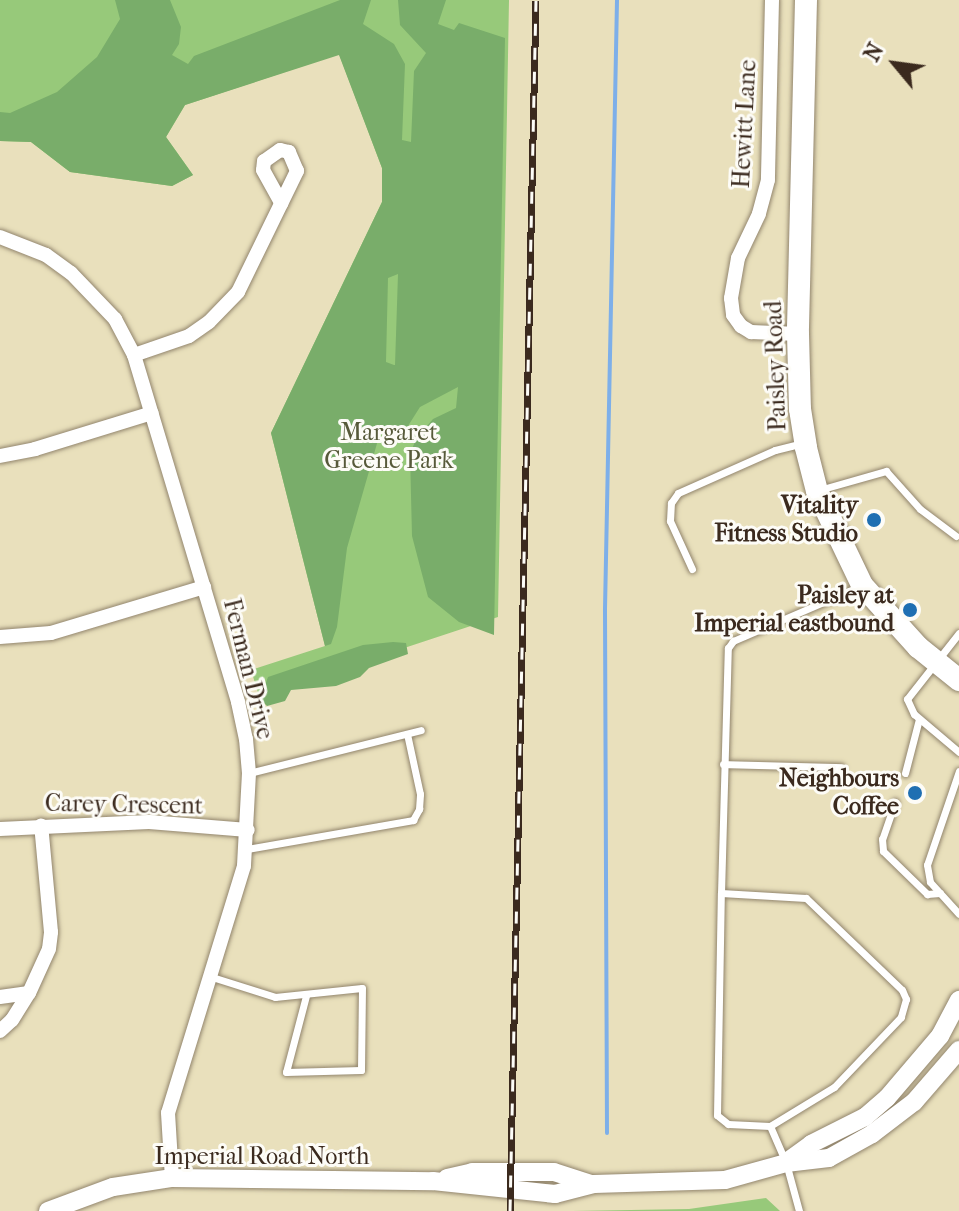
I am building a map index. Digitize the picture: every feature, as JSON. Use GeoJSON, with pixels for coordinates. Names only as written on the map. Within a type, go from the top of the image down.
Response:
{"type":"FeatureCollection","features":[{"type":"Feature","properties":{"kind":"main road","name":"Paisley Road"},"geometry":{"type":"LineString","coordinates":[[806,0],[798,334],[800,409],[805,443],[817,491],[862,585],[891,620],[958,682]]}},
{"type":"Feature","properties":{"kind":"street","name":"Hewitt Lane"},"geometry":{"type":"LineString","coordinates":[[772,0],[768,180],[759,214],[738,258],[731,298],[733,315],[751,332],[798,334]]}},
{"type":"Feature","properties":{"kind":"street"},"geometry":{"type":"LineString","coordinates":[[134,355],[189,336],[225,308],[248,275],[281,203]]}},
{"type":"Feature","properties":{"kind":"street","name":"Ferman Drive"},"geometry":{"type":"LineString","coordinates":[[0,237],[46,255],[71,273],[115,319],[134,355],[238,702],[249,773],[247,849],[212,977],[168,1113],[172,1178]]}},
{"type":"Feature","properties":{"kind":"street"},"geometry":{"type":"LineString","coordinates":[[0,456],[35,449],[152,413]]}},
{"type":"Feature","properties":{"kind":"street"},"geometry":{"type":"LineString","coordinates":[[0,637],[51,633],[204,587]]}},
{"type":"Feature","properties":{"kind":"street","name":"Carey Crescent"},"geometry":{"type":"LineString","coordinates":[[0,829],[149,822],[248,830]]}},
{"type":"Feature","properties":{"kind":"street"},"geometry":{"type":"LineString","coordinates":[[0,1031],[12,1020],[44,965],[51,932],[41,825]]}},
{"type":"Feature","properties":{"kind":"street"},"geometry":{"type":"LineString","coordinates":[[0,997],[29,993]]}},
{"type":"Feature","properties":{"kind":"street"},"geometry":{"type":"LineString","coordinates":[[786,1163],[811,1144],[865,1117],[908,1077],[940,1036],[959,1000]]}},
{"type":"Feature","properties":{"kind":"street"},"geometry":{"type":"LineString","coordinates":[[786,1163],[829,1158],[872,1134],[914,1102],[959,1051]]}},
{"type":"Feature","properties":{"kind":"street","name":"Imperial Road North"},"geometry":{"type":"LineString","coordinates":[[59,1209],[113,1187],[172,1178],[433,1181],[555,1194],[594,1184],[713,1182],[754,1174],[786,1163]]}},
{"type":"Feature","properties":{"kind":"lane"},"geometry":{"type":"LineString","coordinates":[[692,569],[670,521],[671,503],[678,493],[775,450],[805,443]]}},
{"type":"Feature","properties":{"kind":"lane"},"geometry":{"type":"LineString","coordinates":[[817,491],[886,471],[920,509],[956,536]]}},
{"type":"Feature","properties":{"kind":"lane"},"geometry":{"type":"LineString","coordinates":[[721,893],[793,894],[806,898],[902,990],[906,999],[901,1017],[834,1087],[770,1126],[728,1124],[717,1115],[723,764],[728,648],[733,641],[862,585]]}},
{"type":"Feature","properties":{"kind":"lane"},"geometry":{"type":"LineString","coordinates":[[959,633],[907,699],[908,706],[919,719],[959,752]]}},
{"type":"Feature","properties":{"kind":"lane"},"geometry":{"type":"LineString","coordinates":[[905,773],[919,719]]}},
{"type":"Feature","properties":{"kind":"lane"},"geometry":{"type":"LineString","coordinates":[[249,773],[421,730]]}},
{"type":"Feature","properties":{"kind":"lane"},"geometry":{"type":"LineString","coordinates":[[247,849],[413,820],[419,809],[420,794],[407,734]]}},
{"type":"Feature","properties":{"kind":"lane"},"geometry":{"type":"LineString","coordinates":[[723,764],[841,767]]}},
{"type":"Feature","properties":{"kind":"lane"},"geometry":{"type":"LineString","coordinates":[[959,771],[927,865],[930,882],[959,914]]}},
{"type":"Feature","properties":{"kind":"lane"},"geometry":{"type":"LineString","coordinates":[[895,802],[882,839],[883,851],[927,894],[940,893]]}},
{"type":"Feature","properties":{"kind":"lane"},"geometry":{"type":"LineString","coordinates":[[212,977],[275,997],[362,988],[361,1070],[286,1072],[306,996]]}},
{"type":"Feature","properties":{"kind":"lane"},"geometry":{"type":"LineString","coordinates":[[940,1036],[959,1051]]}},
{"type":"Feature","properties":{"kind":"lane"},"geometry":{"type":"LineString","coordinates":[[770,1126],[786,1163],[799,1211]]}},
{"type":"Feature","properties":{"kind":"green space","name":"Margaret Greene Park"},"geometry":{"type":"Polygon","coordinates":[[[0,0],[509,0],[498,617],[259,696],[251,670],[325,646],[271,433],[382,202],[382,168],[339,54],[185,105],[166,137],[193,175],[172,186],[70,172],[31,142],[0,141],[0,0]]]}},
{"type":"Feature","properties":{"kind":"green space","name":"Margaret Greene Park"},"geometry":{"type":"Polygon","coordinates":[[[115,0],[170,0],[181,27],[179,44],[172,55],[188,64],[194,56],[340,0],[371,0],[363,24],[394,44],[405,64],[402,140],[411,142],[414,71],[426,53],[400,25],[398,0],[446,0],[438,24],[454,30],[459,23],[505,38],[494,635],[459,622],[428,597],[412,536],[410,454],[416,439],[433,419],[456,408],[458,387],[420,407],[401,437],[380,433],[347,548],[337,627],[331,644],[325,646],[271,433],[382,202],[382,168],[339,55],[185,105],[166,137],[193,175],[172,186],[70,172],[31,142],[0,141],[0,112],[10,113],[57,92],[97,57],[120,19],[115,0]],[[398,274],[388,278],[386,362],[395,365],[398,274]]]}},
{"type":"Feature","properties":{"kind":"green space"},"geometry":{"type":"Polygon","coordinates":[[[406,643],[408,654],[369,668],[360,677],[336,686],[291,690],[285,701],[267,706],[260,699],[268,677],[363,645],[406,643]]]}},
{"type":"Feature","properties":{"kind":"green space"},"geometry":{"type":"Polygon","coordinates":[[[766,1198],[780,1211],[572,1211],[689,1209],[766,1198]]]}},
{"type":"Feature","properties":{"kind":"waterway"},"geometry":{"type":"LineString","coordinates":[[607,1133],[605,609],[617,0]]}},
{"type":"Feature","properties":{"kind":"railway"},"geometry":{"type":"LineString","coordinates":[[510,1211],[536,0]]}},
{"type":"Feature","properties":{"kind":"place","name":"Vitality Fitness Studio"},"geometry":{"type":"Point","coordinates":[874,520]}},
{"type":"Feature","properties":{"kind":"place","name":"Paisley at Imperial eastbound"},"geometry":{"type":"Point","coordinates":[910,610]}},
{"type":"Feature","properties":{"kind":"place","name":"Neighbours Coffee"},"geometry":{"type":"Point","coordinates":[915,793]}}]}
